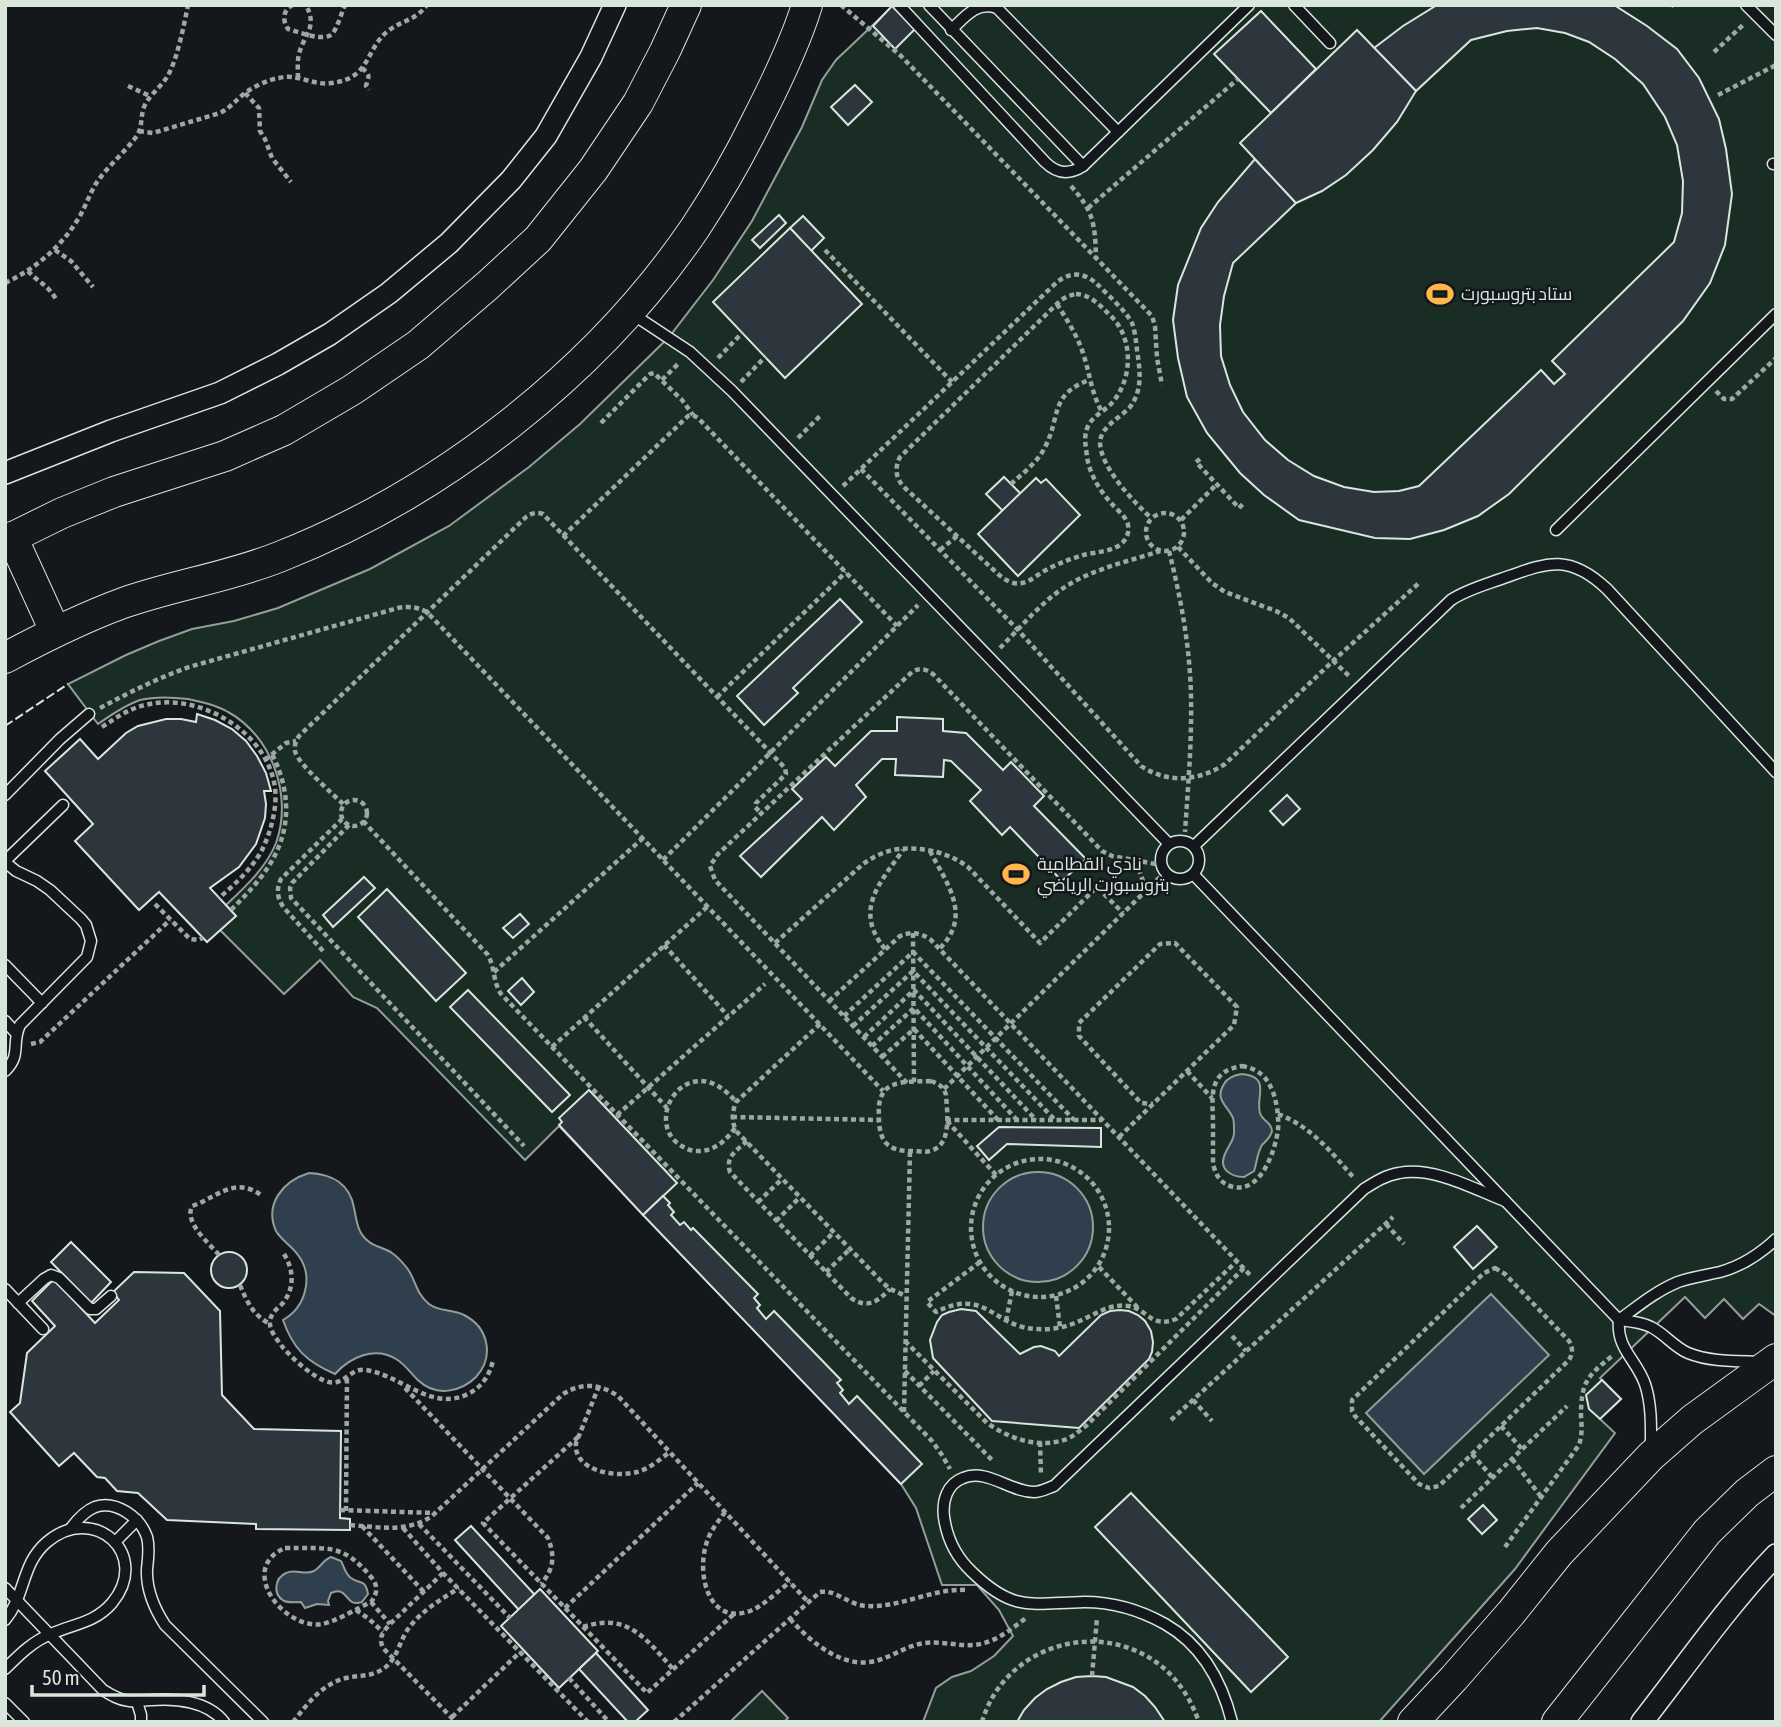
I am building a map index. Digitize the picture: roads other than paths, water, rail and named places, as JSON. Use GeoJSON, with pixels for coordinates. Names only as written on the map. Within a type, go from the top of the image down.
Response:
{"type":"FeatureCollection","features":[{"type":"Feature","properties":{"kind":"street"},"geometry":{"type":"LineString","coordinates":[[5,473],[111,431],[220,393],[330,334],[389,293],[449,243],[510,180],[546,136],[591,57],[615,5]]}},
{"type":"Feature","properties":{"kind":"street"},"geometry":{"type":"LineString","coordinates":[[55,631],[9,539],[114,492],[225,456],[284,430],[352,390],[418,345],[538,239],[593,170],[638,103],[685,5]]}},
{"type":"Feature","properties":{"kind":"street"},"geometry":{"type":"LineString","coordinates":[[5,658],[55,631],[124,603],[278,558],[348,527],[415,490],[480,447],[540,400],[596,347],[648,290],[694,229],[735,164],[774,88],[807,5]]}},
{"type":"Feature","properties":{"kind":"street"},"geometry":{"type":"LineString","coordinates":[[1413,1722],[1511,1613],[1559,1553],[1651,1456],[1692,1420],[1773,1361]]}},
{"type":"Feature","properties":{"kind":"street"},"geometry":{"type":"LineString","coordinates":[[1557,1722],[1707,1532],[1747,1493],[1776,1471]]}},
{"type":"Feature","properties":{"kind":"street"},"geometry":{"type":"LineString","coordinates":[[1642,1722],[1762,1569],[1776,1555]]}},
{"type":"Feature","properties":{"kind":"lane"},"geometry":{"type":"LineString","coordinates":[[899,5],[1051,168],[1068,173],[1083,166],[1249,5]]}},
{"type":"Feature","properties":{"kind":"lane"},"geometry":{"type":"LineString","coordinates":[[929,5],[1083,166]]}},
{"type":"Feature","properties":{"kind":"lane"},"geometry":{"type":"LineString","coordinates":[[1294,5],[1331,43]]}},
{"type":"Feature","properties":{"kind":"lane"},"geometry":{"type":"LineString","coordinates":[[951,30],[974,9],[982,6],[997,8],[1118,132]]}},
{"type":"Feature","properties":{"kind":"lane"},"geometry":{"type":"LineString","coordinates":[[1751,10],[1776,35]]}},
{"type":"Feature","properties":{"kind":"lane"},"geometry":{"type":"LineString","coordinates":[[628,311],[690,352],[732,391],[1169,844]]}},
{"type":"Feature","properties":{"kind":"lane"},"geometry":{"type":"LineString","coordinates":[[1556,530],[1776,314]]}},
{"type":"Feature","properties":{"kind":"lane"},"geometry":{"type":"LineString","coordinates":[[1194,846],[1451,600],[1469,590],[1532,568],[1552,564],[1573,566],[1591,575],[1776,772]]}},
{"type":"Feature","properties":{"kind":"lane"},"geometry":{"type":"LineString","coordinates":[[5,795],[60,739],[89,714]]}},
{"type":"Feature","properties":{"kind":"lane"},"geometry":{"type":"LineString","coordinates":[[5,1071],[16,1057],[16,1033],[25,1019],[87,957],[89,933],[81,919],[44,885],[16,872],[5,862],[63,805]]}},
{"type":"Feature","properties":{"kind":"lane"},"geometry":{"type":"LineString","coordinates":[[1176,841],[1184,841],[1194,846],[1198,851],[1200,863],[1194,874],[1187,879],[1178,880],[1171,877],[1163,868],[1161,857],[1164,850],[1176,841]]}},
{"type":"Feature","properties":{"kind":"lane"},"geometry":{"type":"LineString","coordinates":[[1194,874],[1619,1320],[1653,1328],[1679,1348],[1706,1359],[1773,1361]]}},
{"type":"Feature","properties":{"kind":"lane"},"geometry":{"type":"LineString","coordinates":[[5,965],[41,1003]]}},
{"type":"Feature","properties":{"kind":"lane"},"geometry":{"type":"LineString","coordinates":[[5,1021],[16,1033]]}},
{"type":"Feature","properties":{"kind":"lane"},"geometry":{"type":"LineString","coordinates":[[1232,1722],[1223,1691],[1209,1665],[1191,1643],[1168,1625],[1142,1612],[1114,1604],[1028,1604],[1009,1600],[993,1591],[960,1560],[945,1528],[943,1501],[954,1483],[975,1475],[1034,1492],[1054,1486],[1364,1189],[1381,1179],[1400,1173],[1439,1175],[1506,1201]]}},
{"type":"Feature","properties":{"kind":"lane"},"geometry":{"type":"LineString","coordinates":[[1651,1456],[1650,1418],[1645,1384],[1623,1346],[1617,1331],[1619,1320],[1670,1285],[1733,1268],[1756,1256],[1776,1239]]}},
{"type":"Feature","properties":{"kind":"lane"},"geometry":{"type":"LineString","coordinates":[[18,1303],[51,1275],[59,1278],[90,1309],[96,1309],[111,1296]]}},
{"type":"Feature","properties":{"kind":"lane"},"geometry":{"type":"LineString","coordinates":[[5,1289],[43,1329]]}},
{"type":"Feature","properties":{"kind":"lane"},"geometry":{"type":"LineString","coordinates":[[71,1528],[86,1512],[96,1507],[118,1508],[137,1520],[146,1535],[149,1547],[147,1584],[165,1625],[263,1722]]}},
{"type":"Feature","properties":{"kind":"lane"},"geometry":{"type":"LineString","coordinates":[[116,1542],[137,1520]]}},
{"type":"Feature","properties":{"kind":"lane"},"geometry":{"type":"LineString","coordinates":[[5,1620],[18,1601],[25,1573],[37,1551],[58,1534],[71,1528],[87,1527],[103,1532],[116,1542],[126,1569],[125,1583],[112,1604],[93,1619],[49,1634],[35,1642],[5,1669]]}},
{"type":"Feature","properties":{"kind":"lane"},"geometry":{"type":"LineString","coordinates":[[126,1569],[147,1569]]}},
{"type":"Feature","properties":{"kind":"lane"},"geometry":{"type":"LineString","coordinates":[[5,1588],[103,1690],[114,1697],[137,1702],[172,1699],[194,1703],[215,1712],[224,1722]]}},
{"type":"Feature","properties":{"kind":"lane"},"geometry":{"type":"LineString","coordinates":[[137,1702],[141,1722]]}},
{"type":"Feature","properties":{"kind":"lane"},"geometry":{"type":"LineString","coordinates":[[5,1703],[24,1722]]}},
{"type":"Feature","properties":{"kind":"water"},"geometry":{"type":"Polygon","coordinates":[[[1242,1074],[1257,1079],[1260,1083],[1260,1113],[1272,1131],[1260,1148],[1254,1171],[1244,1177],[1230,1174],[1223,1164],[1234,1136],[1234,1125],[1220,1094],[1227,1080],[1242,1074]]]}},
{"type":"Feature","properties":{"kind":"water"},"geometry":{"type":"Polygon","coordinates":[[[1038,1172],[1059,1176],[1077,1188],[1089,1206],[1093,1227],[1089,1248],[1077,1266],[1059,1278],[1038,1282],[1017,1278],[999,1266],[987,1248],[983,1227],[987,1206],[999,1188],[1017,1176],[1038,1172]]]}},
{"type":"Feature","properties":{"kind":"water"},"geometry":{"type":"Polygon","coordinates":[[[309,1173],[332,1178],[344,1187],[352,1200],[358,1226],[364,1238],[400,1260],[421,1296],[429,1304],[464,1315],[479,1327],[486,1343],[486,1360],[470,1382],[448,1391],[433,1389],[419,1381],[396,1359],[380,1353],[355,1358],[335,1374],[316,1365],[296,1347],[283,1320],[302,1299],[306,1272],[298,1255],[276,1231],[272,1212],[278,1195],[284,1188],[309,1173]]]}},
{"type":"Feature","properties":{"kind":"water"},"geometry":{"type":"Polygon","coordinates":[[[1491,1294],[1549,1355],[1424,1474],[1366,1413],[1491,1294]]]}},
{"type":"Feature","properties":{"kind":"water"},"geometry":{"type":"Polygon","coordinates":[[[331,1557],[341,1561],[349,1576],[365,1586],[368,1594],[362,1602],[352,1602],[337,1591],[331,1593],[329,1605],[317,1604],[305,1608],[301,1602],[286,1602],[280,1598],[276,1586],[282,1575],[293,1571],[314,1571],[331,1557]]]}},
{"type":"Feature","properties":{"kind":"place","name":"ستاد بتروسبورت"},"geometry":{"type":"Point","coordinates":[1440,294]}},
{"type":"Feature","properties":{"kind":"place","name":"نادي القطامية بتروسبورت الرياضي"},"geometry":{"type":"Point","coordinates":[1016,874]}}]}
